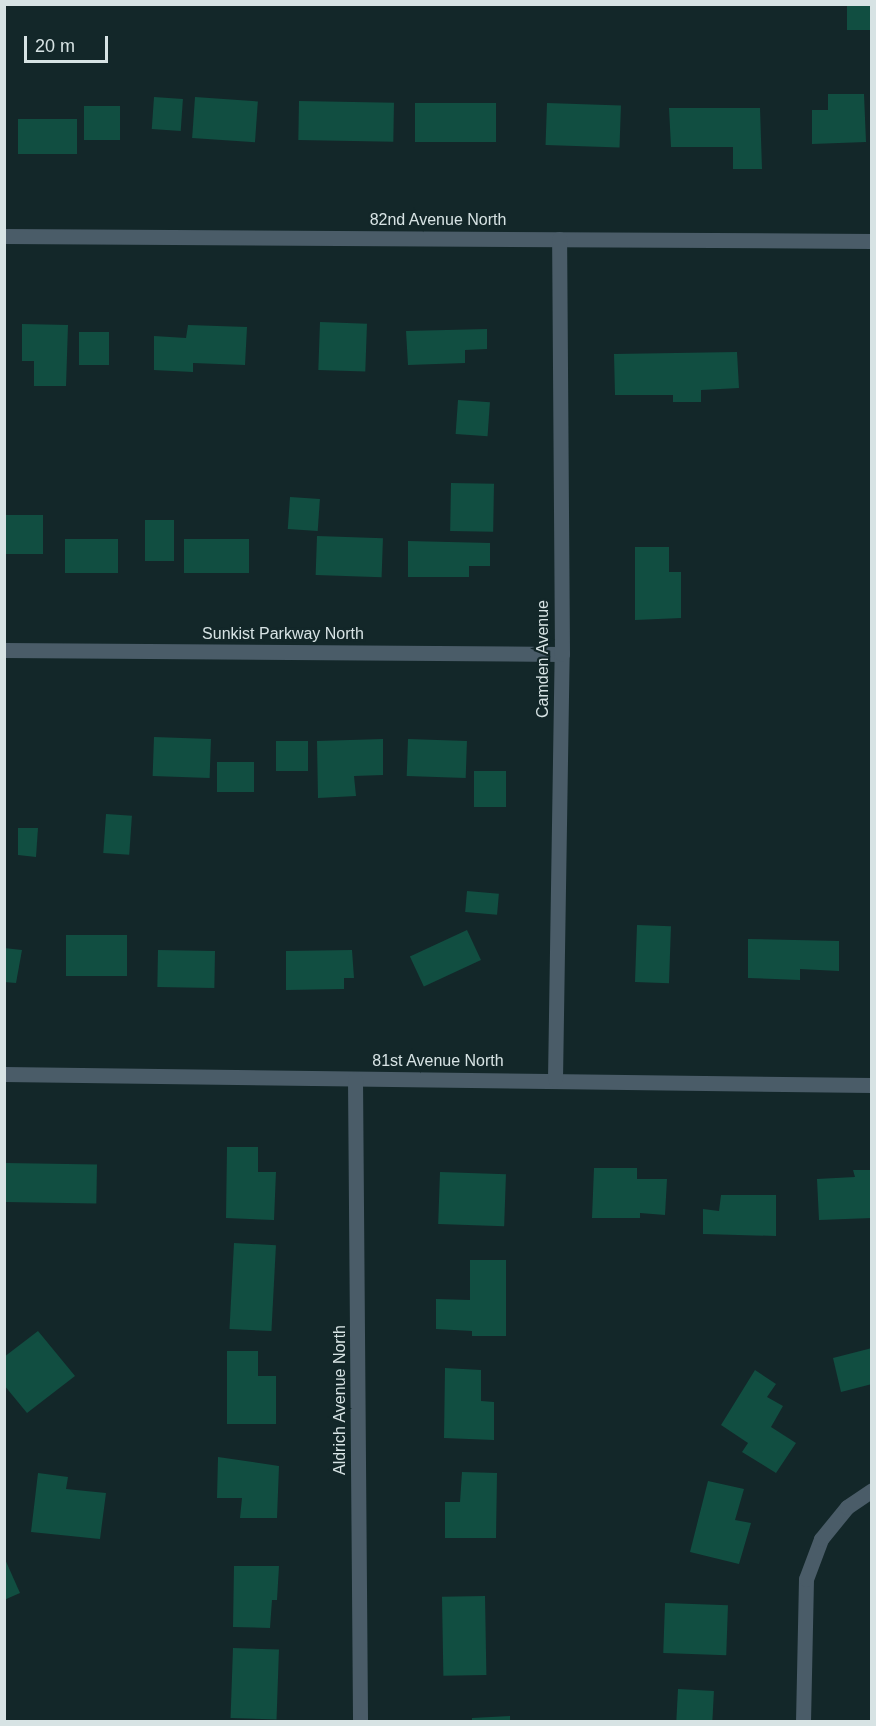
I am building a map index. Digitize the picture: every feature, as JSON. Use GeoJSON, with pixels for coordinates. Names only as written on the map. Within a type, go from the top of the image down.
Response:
{"type":"FeatureCollection","features":[{"type":"Feature","properties":{"kind":"street","name":"82nd Avenue North"},"geometry":{"type":"LineString","coordinates":[[4,236],[872,241]]}},
{"type":"Feature","properties":{"kind":"street","name":"Camden Avenue"},"geometry":{"type":"LineString","coordinates":[[555,1079],[562,654],[559,239]]}},
{"type":"Feature","properties":{"kind":"street","name":"Sunkist Parkway North"},"geometry":{"type":"LineString","coordinates":[[4,650],[562,654]]}},
{"type":"Feature","properties":{"kind":"street","name":"81st Avenue North"},"geometry":{"type":"LineString","coordinates":[[4,1074],[355,1079],[555,1079],[872,1085]]}},
{"type":"Feature","properties":{"kind":"street","name":"Aldrich Avenue North"},"geometry":{"type":"LineString","coordinates":[[355,1079],[360,1722]]}},
{"type":"Feature","properties":{"kind":"street"},"geometry":{"type":"LineString","coordinates":[[803,1722],[806,1579],[821,1539],[847,1507],[872,1490]]}},
{"type":"Feature","properties":{"kind":"building"},"geometry":{"type":"Polygon","coordinates":[[[847,4],[872,4],[872,30],[847,30],[847,4]]]}},
{"type":"Feature","properties":{"kind":"building"},"geometry":{"type":"Polygon","coordinates":[[[828,94],[864,94],[866,142],[812,144],[812,110],[828,110],[828,94]]]}},
{"type":"Feature","properties":{"kind":"building"},"geometry":{"type":"Polygon","coordinates":[[[154,97],[183,99],[181,131],[152,129],[154,97]]]}},
{"type":"Feature","properties":{"kind":"building"},"geometry":{"type":"Polygon","coordinates":[[[195,97],[258,101],[255,142],[192,138],[195,97]]]}},
{"type":"Feature","properties":{"kind":"building"},"geometry":{"type":"Polygon","coordinates":[[[299,101],[394,103],[393,142],[298,140],[299,101]]]}},
{"type":"Feature","properties":{"kind":"building"},"geometry":{"type":"Polygon","coordinates":[[[415,103],[496,103],[496,142],[415,142],[415,103]]]}},
{"type":"Feature","properties":{"kind":"building"},"geometry":{"type":"Polygon","coordinates":[[[547,103],[621,106],[619,148],[546,145],[547,103]]]}},
{"type":"Feature","properties":{"kind":"building"},"geometry":{"type":"Polygon","coordinates":[[[84,106],[120,106],[120,140],[84,140],[84,106]]]}},
{"type":"Feature","properties":{"kind":"building"},"geometry":{"type":"Polygon","coordinates":[[[669,108],[760,108],[762,169],[733,169],[733,147],[671,147],[669,108]]]}},
{"type":"Feature","properties":{"kind":"building"},"geometry":{"type":"Polygon","coordinates":[[[18,119],[77,119],[77,154],[18,154],[18,119]]]}},
{"type":"Feature","properties":{"kind":"building"},"geometry":{"type":"Polygon","coordinates":[[[320,322],[367,324],[365,372],[318,370],[320,322]]]}},
{"type":"Feature","properties":{"kind":"building"},"geometry":{"type":"Polygon","coordinates":[[[22,324],[68,325],[66,386],[34,386],[34,361],[22,361],[22,324]]]}},
{"type":"Feature","properties":{"kind":"building"},"geometry":{"type":"Polygon","coordinates":[[[188,325],[247,327],[245,365],[193,363],[193,372],[154,370],[154,336],[186,338],[188,325]]]}},
{"type":"Feature","properties":{"kind":"building"},"geometry":{"type":"Polygon","coordinates":[[[487,329],[487,349],[465,350],[465,363],[408,365],[406,331],[487,329]]]}},
{"type":"Feature","properties":{"kind":"building"},"geometry":{"type":"Polygon","coordinates":[[[79,332],[109,332],[109,365],[79,365],[79,332]]]}},
{"type":"Feature","properties":{"kind":"building"},"geometry":{"type":"Polygon","coordinates":[[[737,352],[739,388],[701,390],[701,402],[673,402],[673,395],[615,395],[614,354],[737,352]]]}},
{"type":"Feature","properties":{"kind":"building"},"geometry":{"type":"Polygon","coordinates":[[[458,400],[490,402],[488,436],[456,434],[458,400]]]}},
{"type":"Feature","properties":{"kind":"building"},"geometry":{"type":"Polygon","coordinates":[[[451,483],[494,484],[493,532],[450,531],[451,483]]]}},
{"type":"Feature","properties":{"kind":"building"},"geometry":{"type":"Polygon","coordinates":[[[290,497],[320,499],[318,531],[288,529],[290,497]]]}},
{"type":"Feature","properties":{"kind":"building"},"geometry":{"type":"Polygon","coordinates":[[[4,515],[43,515],[43,554],[4,554],[4,515]]]}},
{"type":"Feature","properties":{"kind":"building"},"geometry":{"type":"Polygon","coordinates":[[[145,520],[174,520],[174,561],[145,561],[145,520]]]}},
{"type":"Feature","properties":{"kind":"building"},"geometry":{"type":"Polygon","coordinates":[[[317,536],[383,538],[382,577],[316,575],[317,536]]]}},
{"type":"Feature","properties":{"kind":"building"},"geometry":{"type":"Polygon","coordinates":[[[65,539],[118,539],[118,573],[65,573],[65,539]]]}},
{"type":"Feature","properties":{"kind":"building"},"geometry":{"type":"Polygon","coordinates":[[[184,539],[249,539],[249,573],[184,573],[184,539]]]}},
{"type":"Feature","properties":{"kind":"building"},"geometry":{"type":"Polygon","coordinates":[[[408,541],[490,543],[490,566],[469,566],[469,577],[408,577],[408,541]]]}},
{"type":"Feature","properties":{"kind":"building"},"geometry":{"type":"Polygon","coordinates":[[[635,547],[669,547],[669,572],[681,572],[681,618],[635,620],[635,547]]]}},
{"type":"Feature","properties":{"kind":"building"},"geometry":{"type":"Polygon","coordinates":[[[154,737],[211,739],[210,778],[153,776],[154,737]]]}},
{"type":"Feature","properties":{"kind":"building"},"geometry":{"type":"Polygon","coordinates":[[[383,739],[383,775],[354,776],[356,796],[318,798],[317,741],[383,739]]]}},
{"type":"Feature","properties":{"kind":"building"},"geometry":{"type":"Polygon","coordinates":[[[408,739],[467,741],[466,778],[407,776],[408,739]]]}},
{"type":"Feature","properties":{"kind":"building"},"geometry":{"type":"Polygon","coordinates":[[[276,741],[308,741],[308,771],[276,771],[276,741]]]}},
{"type":"Feature","properties":{"kind":"building"},"geometry":{"type":"Polygon","coordinates":[[[217,762],[254,762],[254,792],[217,792],[217,762]]]}},
{"type":"Feature","properties":{"kind":"building"},"geometry":{"type":"Polygon","coordinates":[[[474,771],[506,771],[506,807],[474,807],[474,771]]]}},
{"type":"Feature","properties":{"kind":"building"},"geometry":{"type":"Polygon","coordinates":[[[106,814],[132,816],[129,855],[103,853],[106,814]]]}},
{"type":"Feature","properties":{"kind":"building"},"geometry":{"type":"Polygon","coordinates":[[[18,828],[38,828],[36,857],[18,855],[18,828]]]}},
{"type":"Feature","properties":{"kind":"building"},"geometry":{"type":"Polygon","coordinates":[[[467,891],[499,894],[497,915],[465,912],[467,891]]]}},
{"type":"Feature","properties":{"kind":"building"},"geometry":{"type":"Polygon","coordinates":[[[637,925],[671,926],[669,983],[635,982],[637,925]]]}},
{"type":"Feature","properties":{"kind":"building"},"geometry":{"type":"Polygon","coordinates":[[[467,930],[481,960],[424,987],[410,957],[467,930]]]}},
{"type":"Feature","properties":{"kind":"building"},"geometry":{"type":"Polygon","coordinates":[[[66,935],[127,935],[127,976],[66,976],[66,935]]]}},
{"type":"Feature","properties":{"kind":"building"},"geometry":{"type":"Polygon","coordinates":[[[748,939],[839,941],[839,971],[800,969],[800,980],[748,978],[748,939]]]}},
{"type":"Feature","properties":{"kind":"building"},"geometry":{"type":"Polygon","coordinates":[[[4,948],[22,950],[16,983],[4,982],[4,948]]]}},
{"type":"Feature","properties":{"kind":"building"},"geometry":{"type":"Polygon","coordinates":[[[158,950],[215,951],[214,988],[157,987],[158,950]]]}},
{"type":"Feature","properties":{"kind":"building"},"geometry":{"type":"Polygon","coordinates":[[[352,950],[354,978],[344,978],[344,989],[286,990],[286,951],[352,950]]]}},
{"type":"Feature","properties":{"kind":"building"},"geometry":{"type":"Polygon","coordinates":[[[227,1147],[258,1147],[258,1172],[276,1172],[274,1220],[226,1218],[227,1147]]]}},
{"type":"Feature","properties":{"kind":"building"},"geometry":{"type":"Polygon","coordinates":[[[6,1163],[97,1165],[96,1204],[5,1202],[6,1163]]]}},
{"type":"Feature","properties":{"kind":"building"},"geometry":{"type":"Polygon","coordinates":[[[594,1168],[637,1168],[637,1179],[667,1179],[665,1215],[640,1213],[640,1218],[592,1218],[594,1168]]]}},
{"type":"Feature","properties":{"kind":"building"},"geometry":{"type":"Polygon","coordinates":[[[853,1170],[872,1170],[872,1218],[819,1220],[817,1179],[855,1177],[853,1170]]]}},
{"type":"Feature","properties":{"kind":"building"},"geometry":{"type":"Polygon","coordinates":[[[440,1172],[506,1174],[504,1226],[438,1224],[440,1172]]]}},
{"type":"Feature","properties":{"kind":"building"},"geometry":{"type":"Polygon","coordinates":[[[721,1195],[776,1195],[776,1236],[703,1234],[703,1209],[719,1211],[721,1195]]]}},
{"type":"Feature","properties":{"kind":"building"},"geometry":{"type":"Polygon","coordinates":[[[234,1243],[276,1245],[271,1331],[229,1329],[234,1243]]]}},
{"type":"Feature","properties":{"kind":"building"},"geometry":{"type":"Polygon","coordinates":[[[470,1260],[506,1260],[506,1336],[472,1336],[472,1331],[436,1329],[436,1299],[470,1300],[470,1260]]]}},
{"type":"Feature","properties":{"kind":"building"},"geometry":{"type":"Polygon","coordinates":[[[38,1331],[75,1376],[27,1413],[4,1385],[4,1357],[38,1331]]]}},
{"type":"Feature","properties":{"kind":"building"},"geometry":{"type":"Polygon","coordinates":[[[872,1348],[872,1384],[841,1392],[833,1358],[872,1348]]]}},
{"type":"Feature","properties":{"kind":"building"},"geometry":{"type":"Polygon","coordinates":[[[227,1351],[258,1351],[258,1376],[276,1376],[276,1424],[227,1424],[227,1351]]]}},
{"type":"Feature","properties":{"kind":"building"},"geometry":{"type":"Polygon","coordinates":[[[445,1368],[481,1370],[481,1401],[494,1402],[494,1440],[444,1438],[445,1368]]]}},
{"type":"Feature","properties":{"kind":"building"},"geometry":{"type":"Polygon","coordinates":[[[755,1370],[776,1384],[767,1397],[783,1406],[771,1427],[796,1443],[776,1473],[742,1452],[748,1443],[721,1425],[755,1370]]]}},
{"type":"Feature","properties":{"kind":"building"},"geometry":{"type":"Polygon","coordinates":[[[218,1457],[279,1466],[277,1518],[240,1518],[242,1498],[217,1498],[218,1457]]]}},
{"type":"Feature","properties":{"kind":"building"},"geometry":{"type":"Polygon","coordinates":[[[462,1472],[497,1473],[496,1538],[445,1538],[445,1502],[460,1502],[462,1472]]]}},
{"type":"Feature","properties":{"kind":"building"},"geometry":{"type":"Polygon","coordinates":[[[38,1473],[68,1477],[66,1489],[106,1493],[100,1539],[31,1532],[38,1473]]]}},
{"type":"Feature","properties":{"kind":"building"},"geometry":{"type":"Polygon","coordinates":[[[708,1481],[744,1489],[735,1520],[751,1523],[739,1564],[690,1552],[708,1481]]]}},
{"type":"Feature","properties":{"kind":"building"},"geometry":{"type":"Polygon","coordinates":[[[4,1557],[20,1593],[4,1600],[4,1557]]]}},
{"type":"Feature","properties":{"kind":"building"},"geometry":{"type":"Polygon","coordinates":[[[234,1566],[279,1566],[277,1600],[272,1600],[270,1628],[233,1627],[234,1566]]]}},
{"type":"Feature","properties":{"kind":"building"},"geometry":{"type":"Polygon","coordinates":[[[485,1596],[486,1675],[443,1676],[442,1597],[485,1596]]]}},
{"type":"Feature","properties":{"kind":"building"},"geometry":{"type":"Polygon","coordinates":[[[665,1603],[728,1605],[726,1655],[663,1653],[665,1603]]]}},
{"type":"Feature","properties":{"kind":"building"},"geometry":{"type":"Polygon","coordinates":[[[233,1648],[279,1650],[277,1720],[231,1718],[233,1648]]]}},
{"type":"Feature","properties":{"kind":"building"},"geometry":{"type":"Polygon","coordinates":[[[678,1689],[714,1691],[712,1722],[676,1722],[678,1689]]]}},
{"type":"Feature","properties":{"kind":"building"},"geometry":{"type":"Polygon","coordinates":[[[510,1716],[510,1722],[472,1722],[472,1718],[510,1716]]]}}]}
